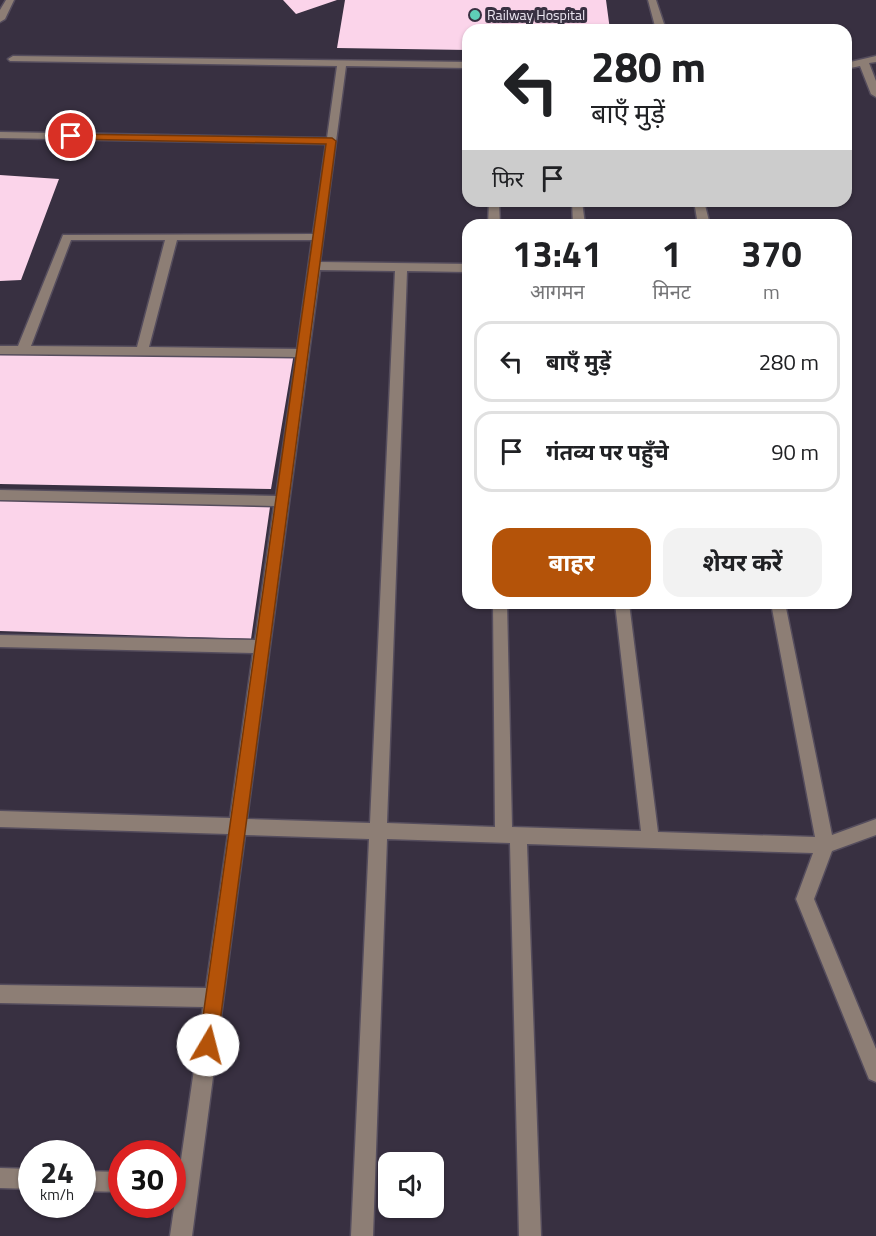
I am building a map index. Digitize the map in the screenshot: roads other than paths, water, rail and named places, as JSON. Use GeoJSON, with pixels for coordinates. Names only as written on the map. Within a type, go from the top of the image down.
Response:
{"type":"FeatureCollection","features":[{"type":"Feature","properties":{"kind":"street"},"geometry":{"type":"LineString","coordinates":[[0,19],[10,0]]}},
{"type":"Feature","properties":{"kind":"street"},"geometry":{"type":"LineString","coordinates":[[652,0],[659,24]]}},
{"type":"Feature","properties":{"kind":"street"},"geometry":{"type":"LineString","coordinates":[[13,59],[462,65]]}},
{"type":"Feature","properties":{"kind":"street"},"geometry":{"type":"LineString","coordinates":[[852,65],[876,59]]}},
{"type":"Feature","properties":{"kind":"street"},"geometry":{"type":"LineString","coordinates":[[864,63],[876,94]]}},
{"type":"Feature","properties":{"kind":"street"},"geometry":{"type":"LineString","coordinates":[[186,1151],[214,998],[239,827],[342,64]]}},
{"type":"Feature","properties":{"kind":"street"},"geometry":{"type":"LineString","coordinates":[[0,135],[332,141]]}},
{"type":"Feature","properties":{"kind":"street"},"geometry":{"type":"LineString","coordinates":[[23,350],[67,237],[319,237]]}},
{"type":"Feature","properties":{"kind":"street"},"geometry":{"type":"LineString","coordinates":[[142,351],[172,237]]}},
{"type":"Feature","properties":{"kind":"street"},"geometry":{"type":"LineString","coordinates":[[315,266],[462,268]]}},
{"type":"Feature","properties":{"kind":"street"},"geometry":{"type":"LineString","coordinates":[[362,1236],[401,267]]}},
{"type":"Feature","properties":{"kind":"street"},"geometry":{"type":"LineString","coordinates":[[0,350],[303,353]]}},
{"type":"Feature","properties":{"kind":"street"},"geometry":{"type":"LineString","coordinates":[[0,495],[283,501]]}},
{"type":"Feature","properties":{"kind":"street"},"geometry":{"type":"LineString","coordinates":[[500,609],[530,1236]]}},
{"type":"Feature","properties":{"kind":"street"},"geometry":{"type":"LineString","coordinates":[[623,609],[650,839]]}},
{"type":"Feature","properties":{"kind":"street"},"geometry":{"type":"LineString","coordinates":[[779,609],[825,844],[805,899],[876,1072]]}},
{"type":"Feature","properties":{"kind":"street"},"geometry":{"type":"LineString","coordinates":[[0,640],[263,647]]}},
{"type":"Feature","properties":{"kind":"street"},"geometry":{"type":"LineString","coordinates":[[0,819],[825,844],[876,827]]}},
{"type":"Feature","properties":{"kind":"street"},"geometry":{"type":"LineString","coordinates":[[0,994],[214,998]]}},
{"type":"Feature","properties":{"kind":"street"},"geometry":{"type":"LineString","coordinates":[[0,1178],[18,1179]]}},
{"type":"Feature","properties":{"kind":"street"},"geometry":{"type":"LineString","coordinates":[[181,1218],[181,1236]]}},
{"type":"Feature","properties":{"kind":"place","name":"Railway Hospital"},"geometry":{"type":"Point","coordinates":[475,15]}}]}
